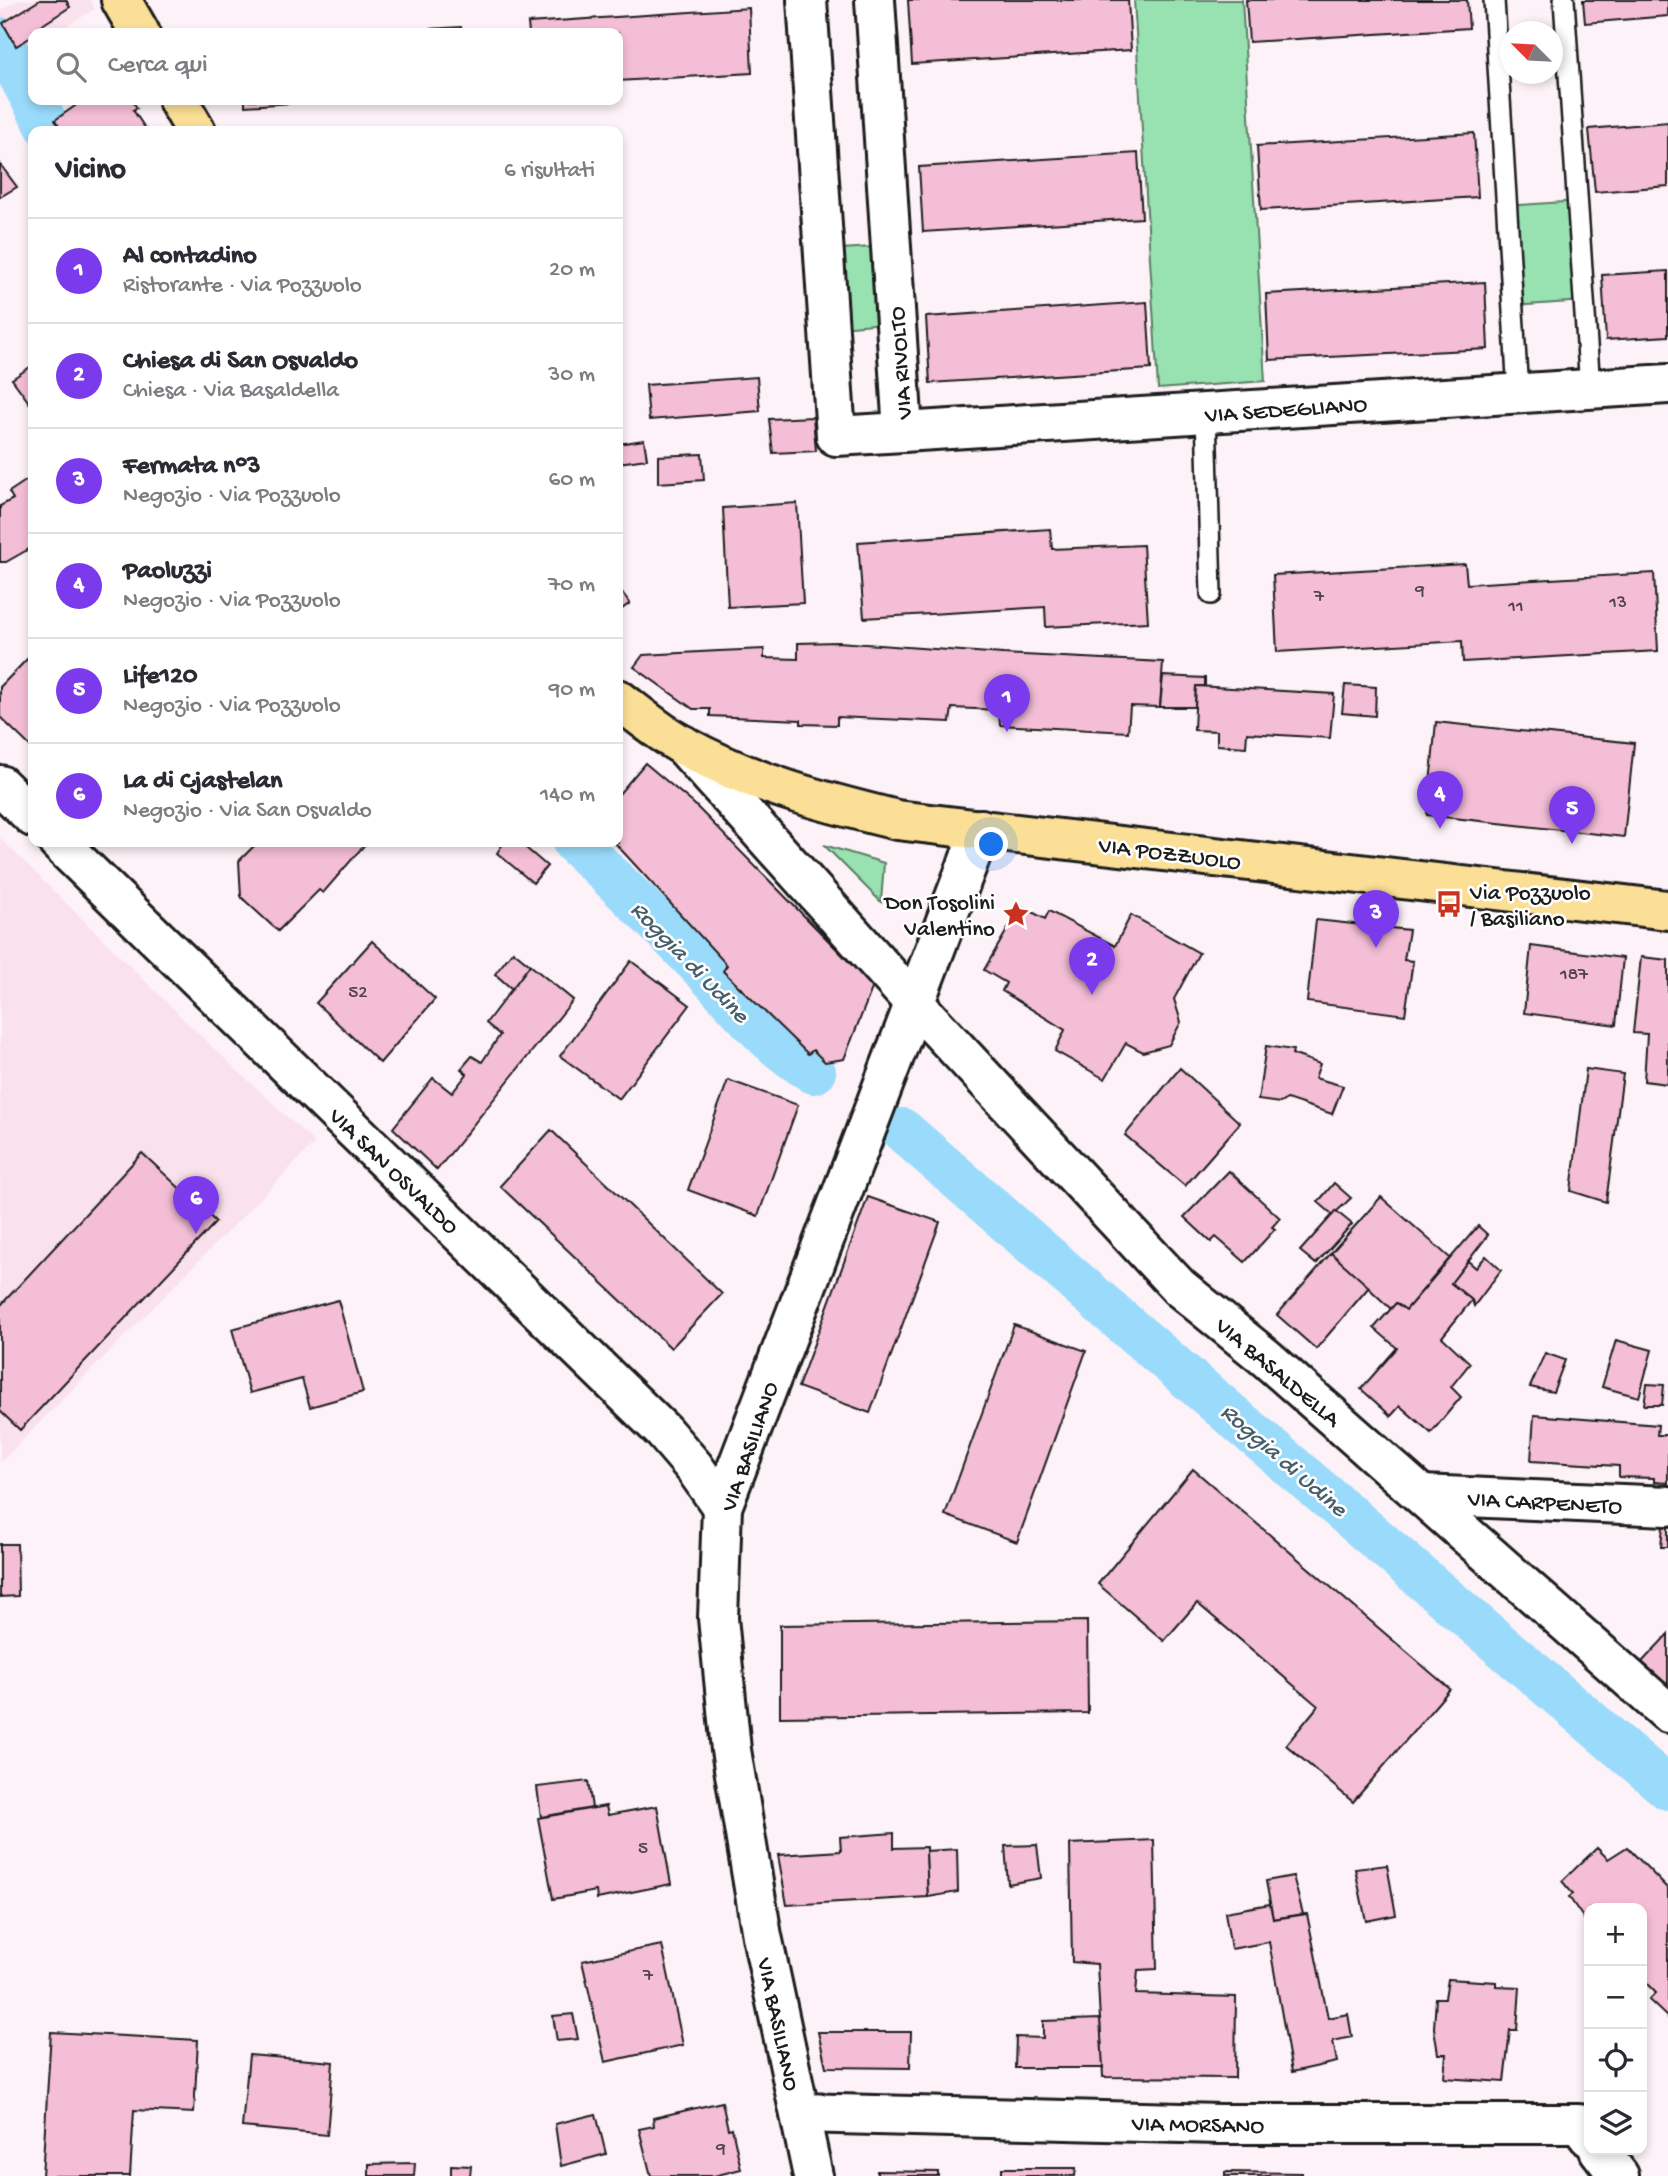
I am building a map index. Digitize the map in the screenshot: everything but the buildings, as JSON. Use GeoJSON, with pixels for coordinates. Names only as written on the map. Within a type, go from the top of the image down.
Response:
{"type":"FeatureCollection","features":[{"type":"Feature","properties":{"kind":"main road"},"geometry":{"type":"LineString","coordinates":[[121,0],[137,28]]}},
{"type":"Feature","properties":{"kind":"main road"},"geometry":{"type":"LineString","coordinates":[[181,105],[193,126]]}},
{"type":"Feature","properties":{"kind":"main road","name":"VIA POZZUOLO"},"geometry":{"type":"LineString","coordinates":[[623,703],[683,745],[755,780],[809,798],[897,820],[1668,910]]}},
{"type":"Feature","properties":{"kind":"street","name":"VIA RIVOLTO"},"geometry":{"type":"LineString","coordinates":[[807,0],[836,436],[904,432],[875,0]]}},
{"type":"Feature","properties":{"kind":"street","name":"VIA SEDEGLIANO"},"geometry":{"type":"LineString","coordinates":[[904,432],[1668,384]]}},
{"type":"Feature","properties":{"kind":"street","name":"VIA POZZUOLO"},"geometry":{"type":"LineString","coordinates":[[683,745],[914,1003]]}},
{"type":"Feature","properties":{"kind":"street"},"geometry":{"type":"LineString","coordinates":[[0,785],[28,812]]}},
{"type":"Feature","properties":{"kind":"street","name":"VIA BASILIANO"},"geometry":{"type":"LineString","coordinates":[[813,2176],[762,1936],[731,1750],[718,1618],[722,1507],[981,829]]}},
{"type":"Feature","properties":{"kind":"street","name":"VIA SAN OSVALDO"},"geometry":{"type":"LineString","coordinates":[[63,847],[663,1431],[694,1467],[722,1507]]}},
{"type":"Feature","properties":{"kind":"street","name":"VIA BASALDELLA"},"geometry":{"type":"LineString","coordinates":[[914,1003],[1179,1287],[1266,1358],[1668,1713]]}},
{"type":"Feature","properties":{"kind":"street","name":"VIA CARPENETO"},"geometry":{"type":"LineString","coordinates":[[1422,1495],[1668,1506]]}},
{"type":"Feature","properties":{"kind":"street","name":"VIA MORSANO"},"geometry":{"type":"LineString","coordinates":[[800,2113],[1220,2124],[1579,2124],[1584,2130]]}},
{"type":"Feature","properties":{"kind":"street"},"geometry":{"type":"LineString","coordinates":[[1603,2155],[1619,2176]]}},
{"type":"Feature","properties":{"kind":"lane"},"geometry":{"type":"LineString","coordinates":[[1494,0],[1518,393]]}},
{"type":"Feature","properties":{"kind":"lane"},"geometry":{"type":"LineString","coordinates":[[1564,0],[1590,389]]}},
{"type":"Feature","properties":{"kind":"lane"},"geometry":{"type":"LineString","coordinates":[[1206,412],[1211,594]]}},
{"type":"Feature","properties":{"kind":"shaded area"},"geometry":{"type":"Polygon","coordinates":[[[18,0],[90,0],[95,9],[63,28],[28,28],[28,49],[17,56],[0,26],[0,11],[18,0]]]}},
{"type":"Feature","properties":{"kind":"shaded area"},"geometry":{"type":"Polygon","coordinates":[[[0,838],[202,1037],[315,1143],[0,1463],[0,838]]]}},
{"type":"Feature","properties":{"kind":"green space"},"geometry":{"type":"Polygon","coordinates":[[[1134,0],[1242,0],[1265,381],[1158,389],[1134,0]]]}},
{"type":"Feature","properties":{"kind":"green space"},"geometry":{"type":"Polygon","coordinates":[[[1578,201],[1584,301],[1513,306],[1506,206],[1578,201]]]}},
{"type":"Feature","properties":{"kind":"green space"},"geometry":{"type":"Polygon","coordinates":[[[891,246],[896,322],[829,328],[823,250],[891,246]]]}},
{"type":"Feature","properties":{"kind":"green space"},"geometry":{"type":"Polygon","coordinates":[[[824,845],[884,863],[881,902],[824,845]]]}},
{"type":"Feature","properties":{"kind":"waterway","name":"Roggia di Udine"},"geometry":{"type":"LineString","coordinates":[[0,39],[28,91]]}},
{"type":"Feature","properties":{"kind":"waterway","name":"Roggia di Udine"},"geometry":{"type":"LineString","coordinates":[[36,105],[47,126]]}},
{"type":"Feature","properties":{"kind":"waterway","name":"Roggia di Udine"},"geometry":{"type":"LineString","coordinates":[[579,847],[661,926],[759,1029],[814,1072]]}},
{"type":"Feature","properties":{"kind":"waterway","name":"Roggia di Udine"},"geometry":{"type":"LineString","coordinates":[[902,1130],[1668,1788]]}},
{"type":"Feature","properties":{"kind":"place","name":"Al contadino"},"geometry":{"type":"Point","coordinates":[1007,732]}},
{"type":"Feature","properties":{"kind":"place","name":"Paoluzzi"},"geometry":{"type":"Point","coordinates":[1440,829]}},
{"type":"Feature","properties":{"kind":"place","name":"Life120"},"geometry":{"type":"Point","coordinates":[1572,844]}},
{"type":"Feature","properties":{"kind":"place","name":"Via Pozzuolo / Basiliano"},"geometry":{"type":"Point","coordinates":[1449,904]}},
{"type":"Feature","properties":{"kind":"place","name":"Don Tosolini Valentino"},"geometry":{"type":"Point","coordinates":[1016,914]}},
{"type":"Feature","properties":{"kind":"place","name":"Fermata n°3"},"geometry":{"type":"Point","coordinates":[1376,948]}},
{"type":"Feature","properties":{"kind":"place","name":"Chiesa di San Osvaldo"},"geometry":{"type":"Point","coordinates":[1092,995]}},
{"type":"Feature","properties":{"kind":"place","name":"La di Cjastelan"},"geometry":{"type":"Point","coordinates":[196,1234]}}]}
